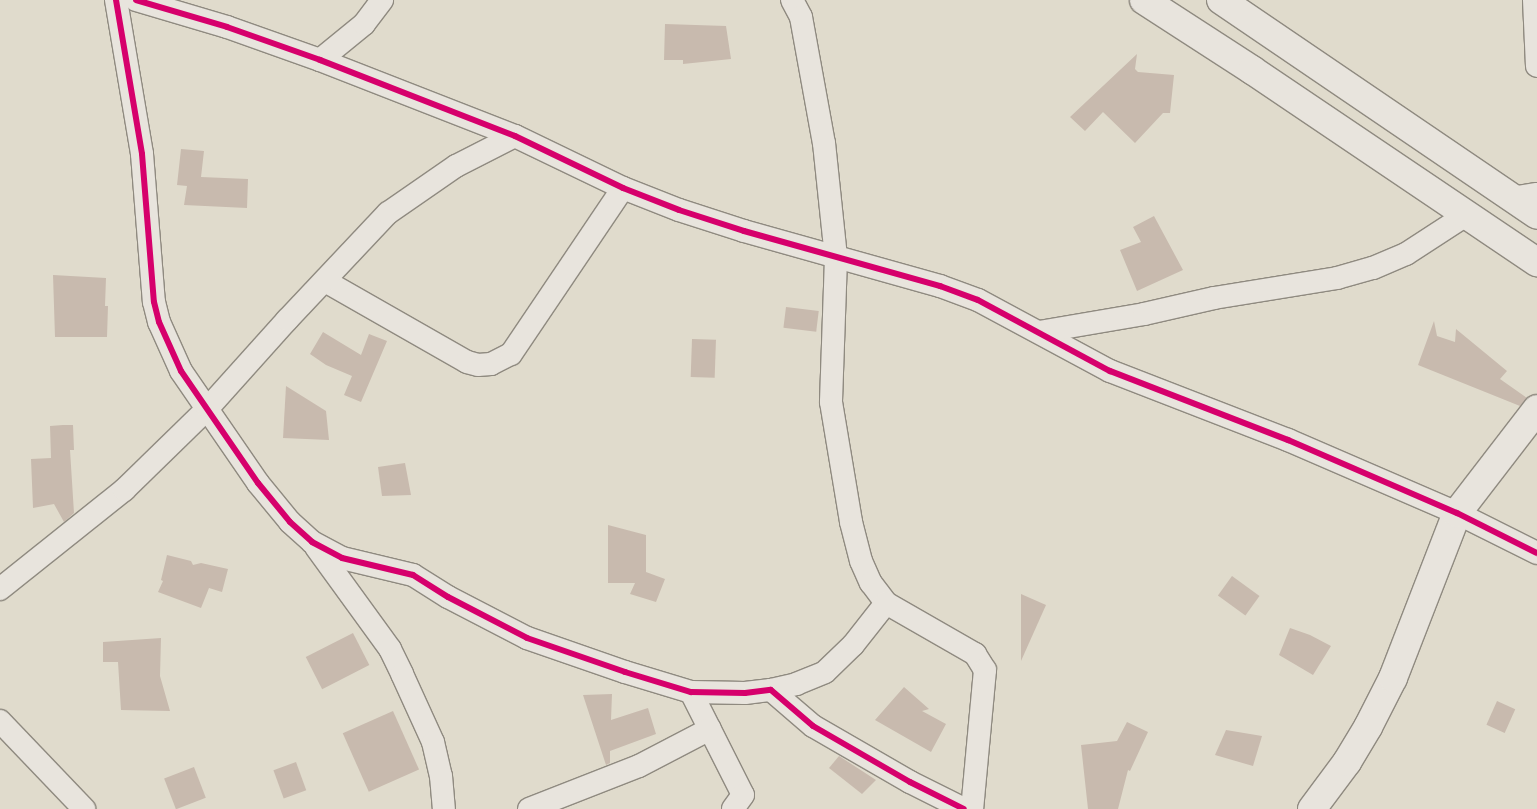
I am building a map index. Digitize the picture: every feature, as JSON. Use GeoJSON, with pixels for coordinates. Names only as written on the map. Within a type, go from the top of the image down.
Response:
{"type":"FeatureCollection","features":[{"type":"Feature","properties":{"kind":"street"},"geometry":{"type":"LineString","coordinates":[[116,0],[142,154],[154,302],[159,322],[180,371],[274,503],[312,542],[390,649],[434,742],[441,776],[444,809]]}},
{"type":"Feature","properties":{"kind":"street"},"geometry":{"type":"LineString","coordinates":[[136,0],[227,27],[320,60],[515,136],[623,188],[735,228],[940,286],[978,300],[1110,371],[1288,440],[1457,513],[1537,552]]}},
{"type":"Feature","properties":{"kind":"street"},"geometry":{"type":"LineString","coordinates":[[320,60],[364,24],[382,0]]}},
{"type":"Feature","properties":{"kind":"street"},"geometry":{"type":"LineString","coordinates":[[792,0],[801,17],[819,106],[836,258],[831,402],[850,522],[861,561],[871,583],[886,603],[975,654],[985,670],[972,809]]}},
{"type":"Feature","properties":{"kind":"street"},"geometry":{"type":"LineString","coordinates":[[1144,0],[1252,70],[1537,262]]}},
{"type":"Feature","properties":{"kind":"street"},"geometry":{"type":"LineString","coordinates":[[1221,0],[1524,196],[1537,215]]}},
{"type":"Feature","properties":{"kind":"street"},"geometry":{"type":"LineString","coordinates":[[1534,0],[1537,66]]}},
{"type":"Feature","properties":{"kind":"street"},"geometry":{"type":"LineString","coordinates":[[0,589],[124,490],[208,408],[372,228],[405,199],[456,166],[515,136]]}},
{"type":"Feature","properties":{"kind":"street"},"geometry":{"type":"LineString","coordinates":[[325,281],[467,362],[478,365],[491,364],[510,354],[623,188]]}},
{"type":"Feature","properties":{"kind":"street"},"geometry":{"type":"LineString","coordinates":[[1039,332],[1144,314],[1205,300],[1337,278],[1373,268],[1406,254],[1466,215]]}},
{"type":"Feature","properties":{"kind":"street"},"geometry":{"type":"LineString","coordinates":[[1312,809],[1351,755],[1368,727],[1393,678],[1457,513],[1537,409]]}},
{"type":"Feature","properties":{"kind":"street"},"geometry":{"type":"LineString","coordinates":[[312,542],[342,558],[414,576],[448,598],[527,638],[625,672],[691,692],[745,693],[770,690],[796,684],[825,672],[853,644],[886,603]]}},
{"type":"Feature","properties":{"kind":"street"},"geometry":{"type":"LineString","coordinates":[[770,690],[819,730],[910,782],[964,809]]}},
{"type":"Feature","properties":{"kind":"street"},"geometry":{"type":"LineString","coordinates":[[691,692],[710,729],[743,804]]}},
{"type":"Feature","properties":{"kind":"street"},"geometry":{"type":"LineString","coordinates":[[0,721],[84,809]]}},
{"type":"Feature","properties":{"kind":"street"},"geometry":{"type":"LineString","coordinates":[[529,809],[639,766],[710,729]]}},
{"type":"Feature","properties":{"kind":"building"},"geometry":{"type":"Polygon","coordinates":[[[665,24],[726,26],[731,59],[683,64],[683,60],[664,60],[665,24]]]}},
{"type":"Feature","properties":{"kind":"building"},"geometry":{"type":"Polygon","coordinates":[[[1137,54],[1135,69],[1138,72],[1174,75],[1170,113],[1163,113],[1135,143],[1103,112],[1085,131],[1070,117],[1137,54]]]}},
{"type":"Feature","properties":{"kind":"building"},"geometry":{"type":"Polygon","coordinates":[[[181,149],[204,151],[201,177],[248,179],[247,208],[184,205],[187,186],[177,185],[181,149]]]}},
{"type":"Feature","properties":{"kind":"building"},"geometry":{"type":"Polygon","coordinates":[[[1154,216],[1183,270],[1137,291],[1120,250],[1141,242],[1133,227],[1154,216]]]}},
{"type":"Feature","properties":{"kind":"building"},"geometry":{"type":"Polygon","coordinates":[[[53,275],[106,278],[105,306],[108,306],[107,337],[55,337],[53,275]]]}},
{"type":"Feature","properties":{"kind":"building"},"geometry":{"type":"Polygon","coordinates":[[[786,307],[819,311],[816,332],[783,328],[786,307]]]}},
{"type":"Feature","properties":{"kind":"building"},"geometry":{"type":"Polygon","coordinates":[[[1434,321],[1437,336],[1455,342],[1456,329],[1507,371],[1500,379],[1527,398],[1520,406],[1418,365],[1434,321]]]}},
{"type":"Feature","properties":{"kind":"building"},"geometry":{"type":"Polygon","coordinates":[[[323,332],[361,355],[369,334],[387,341],[361,402],[344,395],[352,376],[326,365],[310,354],[323,332]]]}},
{"type":"Feature","properties":{"kind":"building"},"geometry":{"type":"Polygon","coordinates":[[[692,339],[716,340],[715,378],[691,377],[692,339]]]}},
{"type":"Feature","properties":{"kind":"building"},"geometry":{"type":"Polygon","coordinates":[[[286,386],[326,411],[329,440],[283,438],[286,386]]]}},
{"type":"Feature","properties":{"kind":"building"},"geometry":{"type":"Polygon","coordinates":[[[73,425],[74,450],[70,450],[74,513],[64,522],[54,504],[33,508],[31,459],[51,458],[50,426],[73,425]]]}},
{"type":"Feature","properties":{"kind":"building"},"geometry":{"type":"Polygon","coordinates":[[[405,463],[411,495],[382,496],[378,467],[405,463]]]}},
{"type":"Feature","properties":{"kind":"building"},"geometry":{"type":"Polygon","coordinates":[[[608,525],[646,535],[646,572],[665,579],[656,602],[630,594],[635,583],[608,583],[608,525]]]}},
{"type":"Feature","properties":{"kind":"building"},"geometry":{"type":"Polygon","coordinates":[[[167,555],[191,561],[193,565],[201,563],[228,569],[222,592],[209,588],[201,608],[158,592],[163,581],[161,580],[167,555]]]}},
{"type":"Feature","properties":{"kind":"building"},"geometry":{"type":"Polygon","coordinates":[[[1232,576],[1260,596],[1245,615],[1218,595],[1232,576]]]}},
{"type":"Feature","properties":{"kind":"building"},"geometry":{"type":"Polygon","coordinates":[[[1021,594],[1046,605],[1021,661],[1021,594]]]}},
{"type":"Feature","properties":{"kind":"building"},"geometry":{"type":"Polygon","coordinates":[[[1290,628],[1310,635],[1331,646],[1313,675],[1279,655],[1290,628]]]}},
{"type":"Feature","properties":{"kind":"building"},"geometry":{"type":"Polygon","coordinates":[[[353,633],[369,665],[322,689],[306,657],[353,633]]]}},
{"type":"Feature","properties":{"kind":"building"},"geometry":{"type":"Polygon","coordinates":[[[161,638],[160,676],[170,711],[121,710],[118,662],[103,662],[103,642],[161,638]]]}},
{"type":"Feature","properties":{"kind":"building"},"geometry":{"type":"Polygon","coordinates":[[[904,687],[929,709],[922,711],[946,724],[931,752],[875,720],[904,687]]]}},
{"type":"Feature","properties":{"kind":"building"},"geometry":{"type":"Polygon","coordinates":[[[612,694],[611,720],[648,708],[656,734],[610,751],[610,763],[606,765],[583,695],[612,694]]]}},
{"type":"Feature","properties":{"kind":"building"},"geometry":{"type":"Polygon","coordinates":[[[1497,701],[1515,709],[1505,733],[1486,725],[1497,701]]]}},
{"type":"Feature","properties":{"kind":"building"},"geometry":{"type":"Polygon","coordinates":[[[393,711],[419,769],[369,792],[343,733],[393,711]]]}},
{"type":"Feature","properties":{"kind":"building"},"geometry":{"type":"Polygon","coordinates":[[[1127,722],[1148,732],[1130,771],[1128,770],[1118,809],[1088,809],[1081,745],[1117,741],[1127,722]]]}},
{"type":"Feature","properties":{"kind":"building"},"geometry":{"type":"Polygon","coordinates":[[[1226,730],[1262,736],[1253,766],[1215,755],[1226,730]]]}},
{"type":"Feature","properties":{"kind":"building"},"geometry":{"type":"Polygon","coordinates":[[[839,756],[876,780],[862,794],[829,768],[839,756]]]}},
{"type":"Feature","properties":{"kind":"building"},"geometry":{"type":"Polygon","coordinates":[[[296,762],[306,790],[284,798],[273,770],[296,762]]]}},
{"type":"Feature","properties":{"kind":"building"},"geometry":{"type":"Polygon","coordinates":[[[194,767],[206,798],[176,809],[164,778],[194,767]]]}},
{"type":"Feature","properties":{"kind":"cycle path"},"geometry":{"type":"LineString","coordinates":[[116,0],[142,154],[154,302],[159,322],[181,371],[258,483],[290,522],[312,542],[342,558],[413,575],[448,597],[527,638],[625,672],[691,692],[745,693],[771,690],[813,726],[910,782],[964,809]]}},
{"type":"Feature","properties":{"kind":"cycle path"},"geometry":{"type":"LineString","coordinates":[[136,0],[227,27],[320,60],[515,136],[623,188],[679,210],[744,231],[940,286],[978,300],[1110,371],[1288,440],[1457,513],[1537,553]]}}]}
